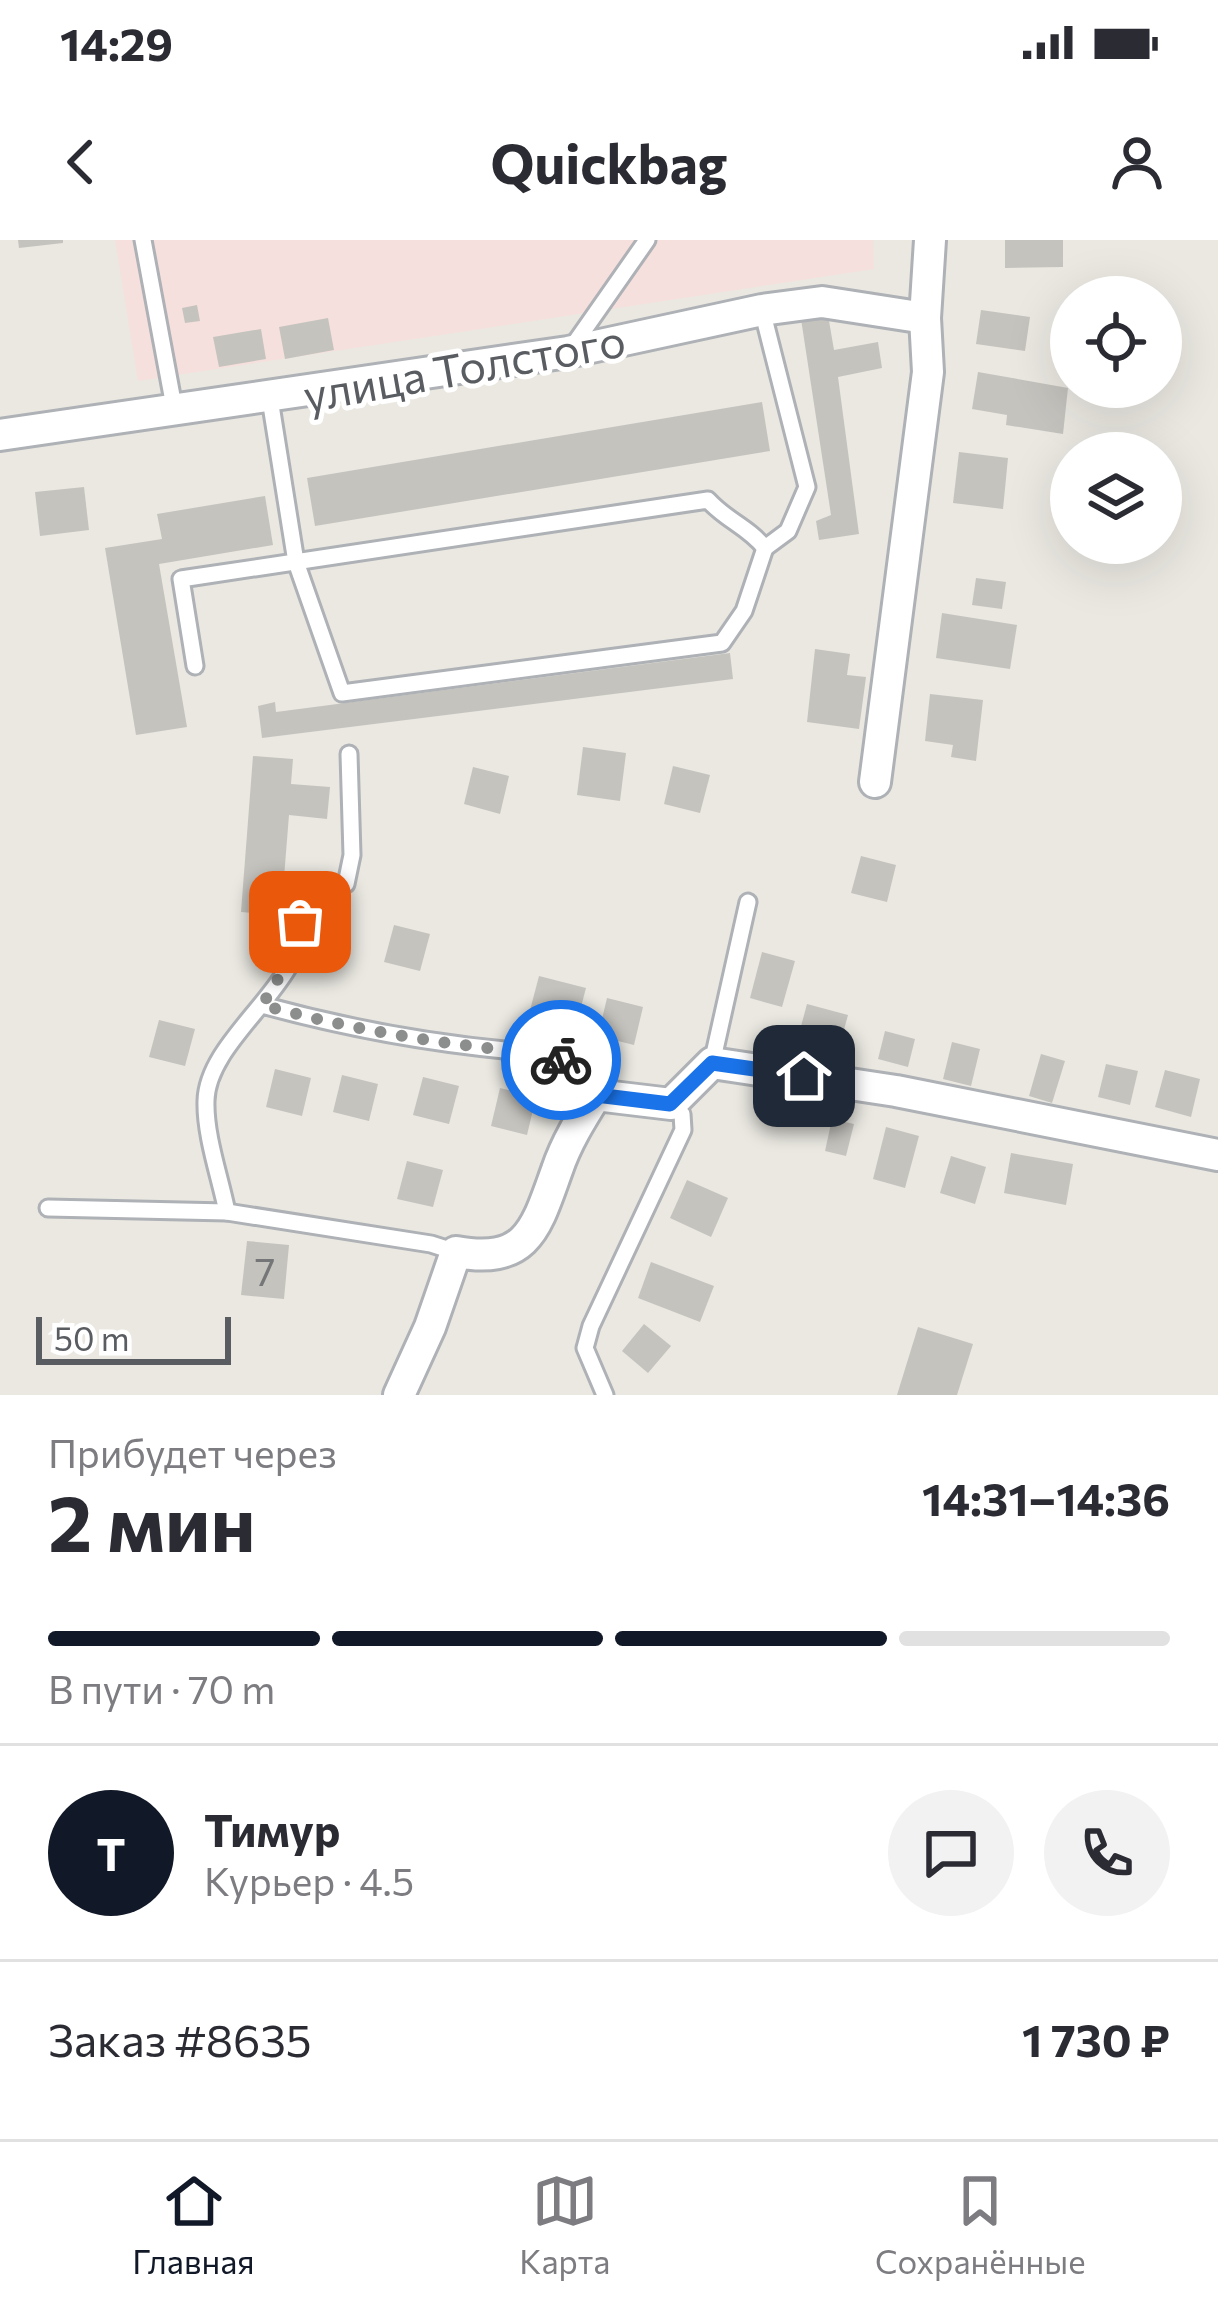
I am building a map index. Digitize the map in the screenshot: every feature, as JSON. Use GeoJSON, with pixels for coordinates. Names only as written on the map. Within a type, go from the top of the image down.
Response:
{"type":"FeatureCollection","features":[{"type":"Feature","properties":{"kind":"street"},"geometry":{"type":"LineString","coordinates":[[875,782],[928,372],[925,318],[930,240]]}},
{"type":"Feature","properties":{"kind":"street","name":"улица Толстого"},"geometry":{"type":"LineString","coordinates":[[0,435],[568,352],[762,310],[822,302],[925,318]]}},
{"type":"Feature","properties":{"kind":"street"},"geometry":{"type":"LineString","coordinates":[[399,1395],[430,1327],[456,1252],[484,1257],[511,1251],[531,1233],[576,1126],[596,1095],[670,1104],[712,1063],[896,1090],[1218,1155]]}},
{"type":"Feature","properties":{"kind":"lane"},"geometry":{"type":"LineString","coordinates":[[143,240],[175,412]]}},
{"type":"Feature","properties":{"kind":"lane"},"geometry":{"type":"LineString","coordinates":[[568,352],[647,240]]}},
{"type":"Feature","properties":{"kind":"lane"},"geometry":{"type":"LineString","coordinates":[[270,398],[296,562],[342,693],[722,643],[744,611],[765,548],[788,531],[807,487],[762,310]]}},
{"type":"Feature","properties":{"kind":"lane"},"geometry":{"type":"LineString","coordinates":[[195,666],[181,579],[708,500],[727,520],[746,525],[765,548]]}},
{"type":"Feature","properties":{"kind":"lane"},"geometry":{"type":"LineString","coordinates":[[227,1212],[205,1098],[221,1054],[262,1005],[302,940],[300,922],[315,902],[346,884],[352,855],[349,754]]}},
{"type":"Feature","properties":{"kind":"lane"},"geometry":{"type":"LineString","coordinates":[[712,1063],[748,902]]}},
{"type":"Feature","properties":{"kind":"lane"},"geometry":{"type":"LineString","coordinates":[[262,1005],[335,1025],[488,1049],[554,1054],[596,1095]]}},
{"type":"Feature","properties":{"kind":"lane"},"geometry":{"type":"LineString","coordinates":[[605,1395],[585,1348],[591,1325],[682,1130],[682,1114],[670,1104]]}},
{"type":"Feature","properties":{"kind":"lane"},"geometry":{"type":"LineString","coordinates":[[49,1208],[227,1212],[456,1252]]}},
{"type":"Feature","properties":{"kind":"shaded area"},"geometry":{"type":"Polygon","coordinates":[[[115,240],[873,240],[874,269],[138,381],[115,240]]]}},
{"type":"Feature","properties":{"kind":"building"},"geometry":{"type":"Polygon","coordinates":[[[18,240],[63,240],[63,243],[19,248],[18,240]]]}},
{"type":"Feature","properties":{"kind":"building"},"geometry":{"type":"Polygon","coordinates":[[[1005,240],[1063,240],[1063,267],[1005,268],[1005,240]]]}},
{"type":"Feature","properties":{"kind":"building"},"geometry":{"type":"Polygon","coordinates":[[[197,305],[200,321],[185,323],[182,308],[197,305]]]}},
{"type":"Feature","properties":{"kind":"building"},"geometry":{"type":"Polygon","coordinates":[[[981,310],[1030,317],[1025,351],[976,344],[981,310]]]}},
{"type":"Feature","properties":{"kind":"building"},"geometry":{"type":"Polygon","coordinates":[[[828,315],[834,350],[878,342],[882,368],[838,377],[859,534],[819,540],[816,521],[831,515],[801,319],[828,315]]]}},
{"type":"Feature","properties":{"kind":"building"},"geometry":{"type":"Polygon","coordinates":[[[328,318],[334,350],[285,359],[279,327],[328,318]]]}},
{"type":"Feature","properties":{"kind":"building"},"geometry":{"type":"Polygon","coordinates":[[[261,329],[266,359],[219,367],[213,337],[261,329]]]}},
{"type":"Feature","properties":{"kind":"building"},"geometry":{"type":"Polygon","coordinates":[[[978,372],[1050,385],[1050,408],[1066,408],[1063,432],[1006,425],[1007,415],[972,409],[978,372]]]}},
{"type":"Feature","properties":{"kind":"building"},"geometry":{"type":"Polygon","coordinates":[[[762,402],[770,451],[315,526],[307,478],[762,402]]]}},
{"type":"Feature","properties":{"kind":"building"},"geometry":{"type":"Polygon","coordinates":[[[959,452],[1008,458],[1003,509],[953,503],[959,452]]]}},
{"type":"Feature","properties":{"kind":"building"},"geometry":{"type":"Polygon","coordinates":[[[84,487],[89,530],[40,536],[35,492],[84,487]]]}},
{"type":"Feature","properties":{"kind":"building"},"geometry":{"type":"Polygon","coordinates":[[[265,496],[273,545],[159,564],[187,727],[136,735],[105,548],[162,539],[157,514],[265,496]]]}},
{"type":"Feature","properties":{"kind":"building"},"geometry":{"type":"Polygon","coordinates":[[[976,578],[1006,582],[1002,609],[972,605],[976,578]]]}},
{"type":"Feature","properties":{"kind":"building"},"geometry":{"type":"Polygon","coordinates":[[[942,613],[1017,625],[1010,669],[936,658],[942,613]]]}},
{"type":"Feature","properties":{"kind":"building"},"geometry":{"type":"Polygon","coordinates":[[[815,649],[850,654],[847,675],[866,677],[859,729],[807,722],[815,649]]]}},
{"type":"Feature","properties":{"kind":"building"},"geometry":{"type":"Polygon","coordinates":[[[730,653],[733,679],[262,738],[258,706],[275,702],[276,712],[730,653]]]}},
{"type":"Feature","properties":{"kind":"building"},"geometry":{"type":"Polygon","coordinates":[[[930,694],[983,700],[976,761],[951,757],[953,745],[925,741],[930,694]]]}},
{"type":"Feature","properties":{"kind":"building"},"geometry":{"type":"Polygon","coordinates":[[[583,747],[626,753],[620,801],[577,795],[583,747]]]}},
{"type":"Feature","properties":{"kind":"building"},"geometry":{"type":"Polygon","coordinates":[[[253,756],[293,759],[291,784],[330,787],[327,819],[289,815],[281,915],[241,912],[253,756]]]}},
{"type":"Feature","properties":{"kind":"building"},"geometry":{"type":"Polygon","coordinates":[[[673,766],[710,775],[700,813],[664,804],[673,766]]]}},
{"type":"Feature","properties":{"kind":"building"},"geometry":{"type":"Polygon","coordinates":[[[473,767],[509,776],[500,814],[464,804],[473,767]]]}},
{"type":"Feature","properties":{"kind":"building"},"geometry":{"type":"Polygon","coordinates":[[[861,856],[896,865],[887,902],[851,893],[861,856]]]}},
{"type":"Feature","properties":{"kind":"building"},"geometry":{"type":"Polygon","coordinates":[[[394,925],[430,934],[420,971],[384,962],[394,925]]]}},
{"type":"Feature","properties":{"kind":"building"},"geometry":{"type":"Polygon","coordinates":[[[762,952],[795,961],[782,1007],[750,998],[762,952]]]}},
{"type":"Feature","properties":{"kind":"building"},"geometry":{"type":"Polygon","coordinates":[[[539,976],[586,988],[576,1026],[529,1014],[539,976]]]}},
{"type":"Feature","properties":{"kind":"building"},"geometry":{"type":"Polygon","coordinates":[[[607,998],[643,1007],[634,1045],[598,1036],[607,998]]]}},
{"type":"Feature","properties":{"kind":"building"},"geometry":{"type":"Polygon","coordinates":[[[807,1004],[848,1015],[838,1052],[797,1041],[807,1004]]]}},
{"type":"Feature","properties":{"kind":"building"},"geometry":{"type":"Polygon","coordinates":[[[159,1020],[195,1029],[185,1066],[149,1057],[159,1020]]]}},
{"type":"Feature","properties":{"kind":"building"},"geometry":{"type":"Polygon","coordinates":[[[885,1031],[915,1039],[908,1067],[878,1059],[885,1031]]]}},
{"type":"Feature","properties":{"kind":"building"},"geometry":{"type":"Polygon","coordinates":[[[952,1042],[980,1049],[971,1086],[943,1079],[952,1042]]]}},
{"type":"Feature","properties":{"kind":"building"},"geometry":{"type":"Polygon","coordinates":[[[1041,1054],[1065,1061],[1052,1103],[1029,1096],[1041,1054]]]}},
{"type":"Feature","properties":{"kind":"building"},"geometry":{"type":"Polygon","coordinates":[[[1106,1064],[1138,1071],[1130,1105],[1098,1097],[1106,1064]]]}},
{"type":"Feature","properties":{"kind":"building"},"geometry":{"type":"Polygon","coordinates":[[[275,1069],[311,1078],[302,1116],[266,1107],[275,1069]]]}},
{"type":"Feature","properties":{"kind":"building"},"geometry":{"type":"Polygon","coordinates":[[[1165,1070],[1200,1079],[1191,1117],[1155,1107],[1165,1070]]]}},
{"type":"Feature","properties":{"kind":"building"},"geometry":{"type":"Polygon","coordinates":[[[342,1075],[378,1084],[369,1121],[333,1112],[342,1075]]]}},
{"type":"Feature","properties":{"kind":"building"},"geometry":{"type":"Polygon","coordinates":[[[423,1077],[459,1086],[449,1124],[413,1115],[423,1077]]]}},
{"type":"Feature","properties":{"kind":"building"},"geometry":{"type":"Polygon","coordinates":[[[500,1088],[536,1097],[527,1135],[491,1126],[500,1088]]]}},
{"type":"Feature","properties":{"kind":"building"},"geometry":{"type":"Polygon","coordinates":[[[832,1119],[854,1124],[846,1156],[825,1151],[832,1119]]]}},
{"type":"Feature","properties":{"kind":"building"},"geometry":{"type":"Polygon","coordinates":[[[886,1127],[919,1136],[905,1188],[873,1179],[886,1127]]]}},
{"type":"Feature","properties":{"kind":"building"},"geometry":{"type":"Polygon","coordinates":[[[1011,1153],[1073,1164],[1066,1205],[1004,1193],[1011,1153]]]}},
{"type":"Feature","properties":{"kind":"building"},"geometry":{"type":"Polygon","coordinates":[[[951,1156],[986,1167],[975,1204],[940,1193],[951,1156]]]}},
{"type":"Feature","properties":{"kind":"building"},"geometry":{"type":"Polygon","coordinates":[[[407,1161],[443,1170],[433,1207],[397,1199],[407,1161]]]}},
{"type":"Feature","properties":{"kind":"building"},"geometry":{"type":"Polygon","coordinates":[[[687,1180],[728,1198],[711,1237],[670,1218],[687,1180]]]}},
{"type":"Feature","properties":{"kind":"building"},"geometry":{"type":"Polygon","coordinates":[[[247,1241],[289,1245],[284,1299],[241,1295],[247,1241]]]}},
{"type":"Feature","properties":{"kind":"building"},"geometry":{"type":"Polygon","coordinates":[[[651,1262],[714,1286],[700,1322],[638,1298],[651,1262]]]}},
{"type":"Feature","properties":{"kind":"building"},"geometry":{"type":"Polygon","coordinates":[[[644,1324],[671,1346],[648,1373],[622,1351],[644,1324]]]}},
{"type":"Feature","properties":{"kind":"building"},"geometry":{"type":"Polygon","coordinates":[[[918,1327],[973,1344],[957,1395],[897,1395],[918,1327]]]}},
{"type":"Feature","properties":{"kind":"way so far"},"geometry":{"type":"LineString","coordinates":[[300,922],[302,940],[262,1005],[335,1025],[488,1049],[554,1054],[561,1060]]}},
{"type":"Feature","properties":{"kind":"route"},"geometry":{"type":"LineString","coordinates":[[561,1060],[596,1095],[670,1104],[712,1063],[804,1076]]}}]}
